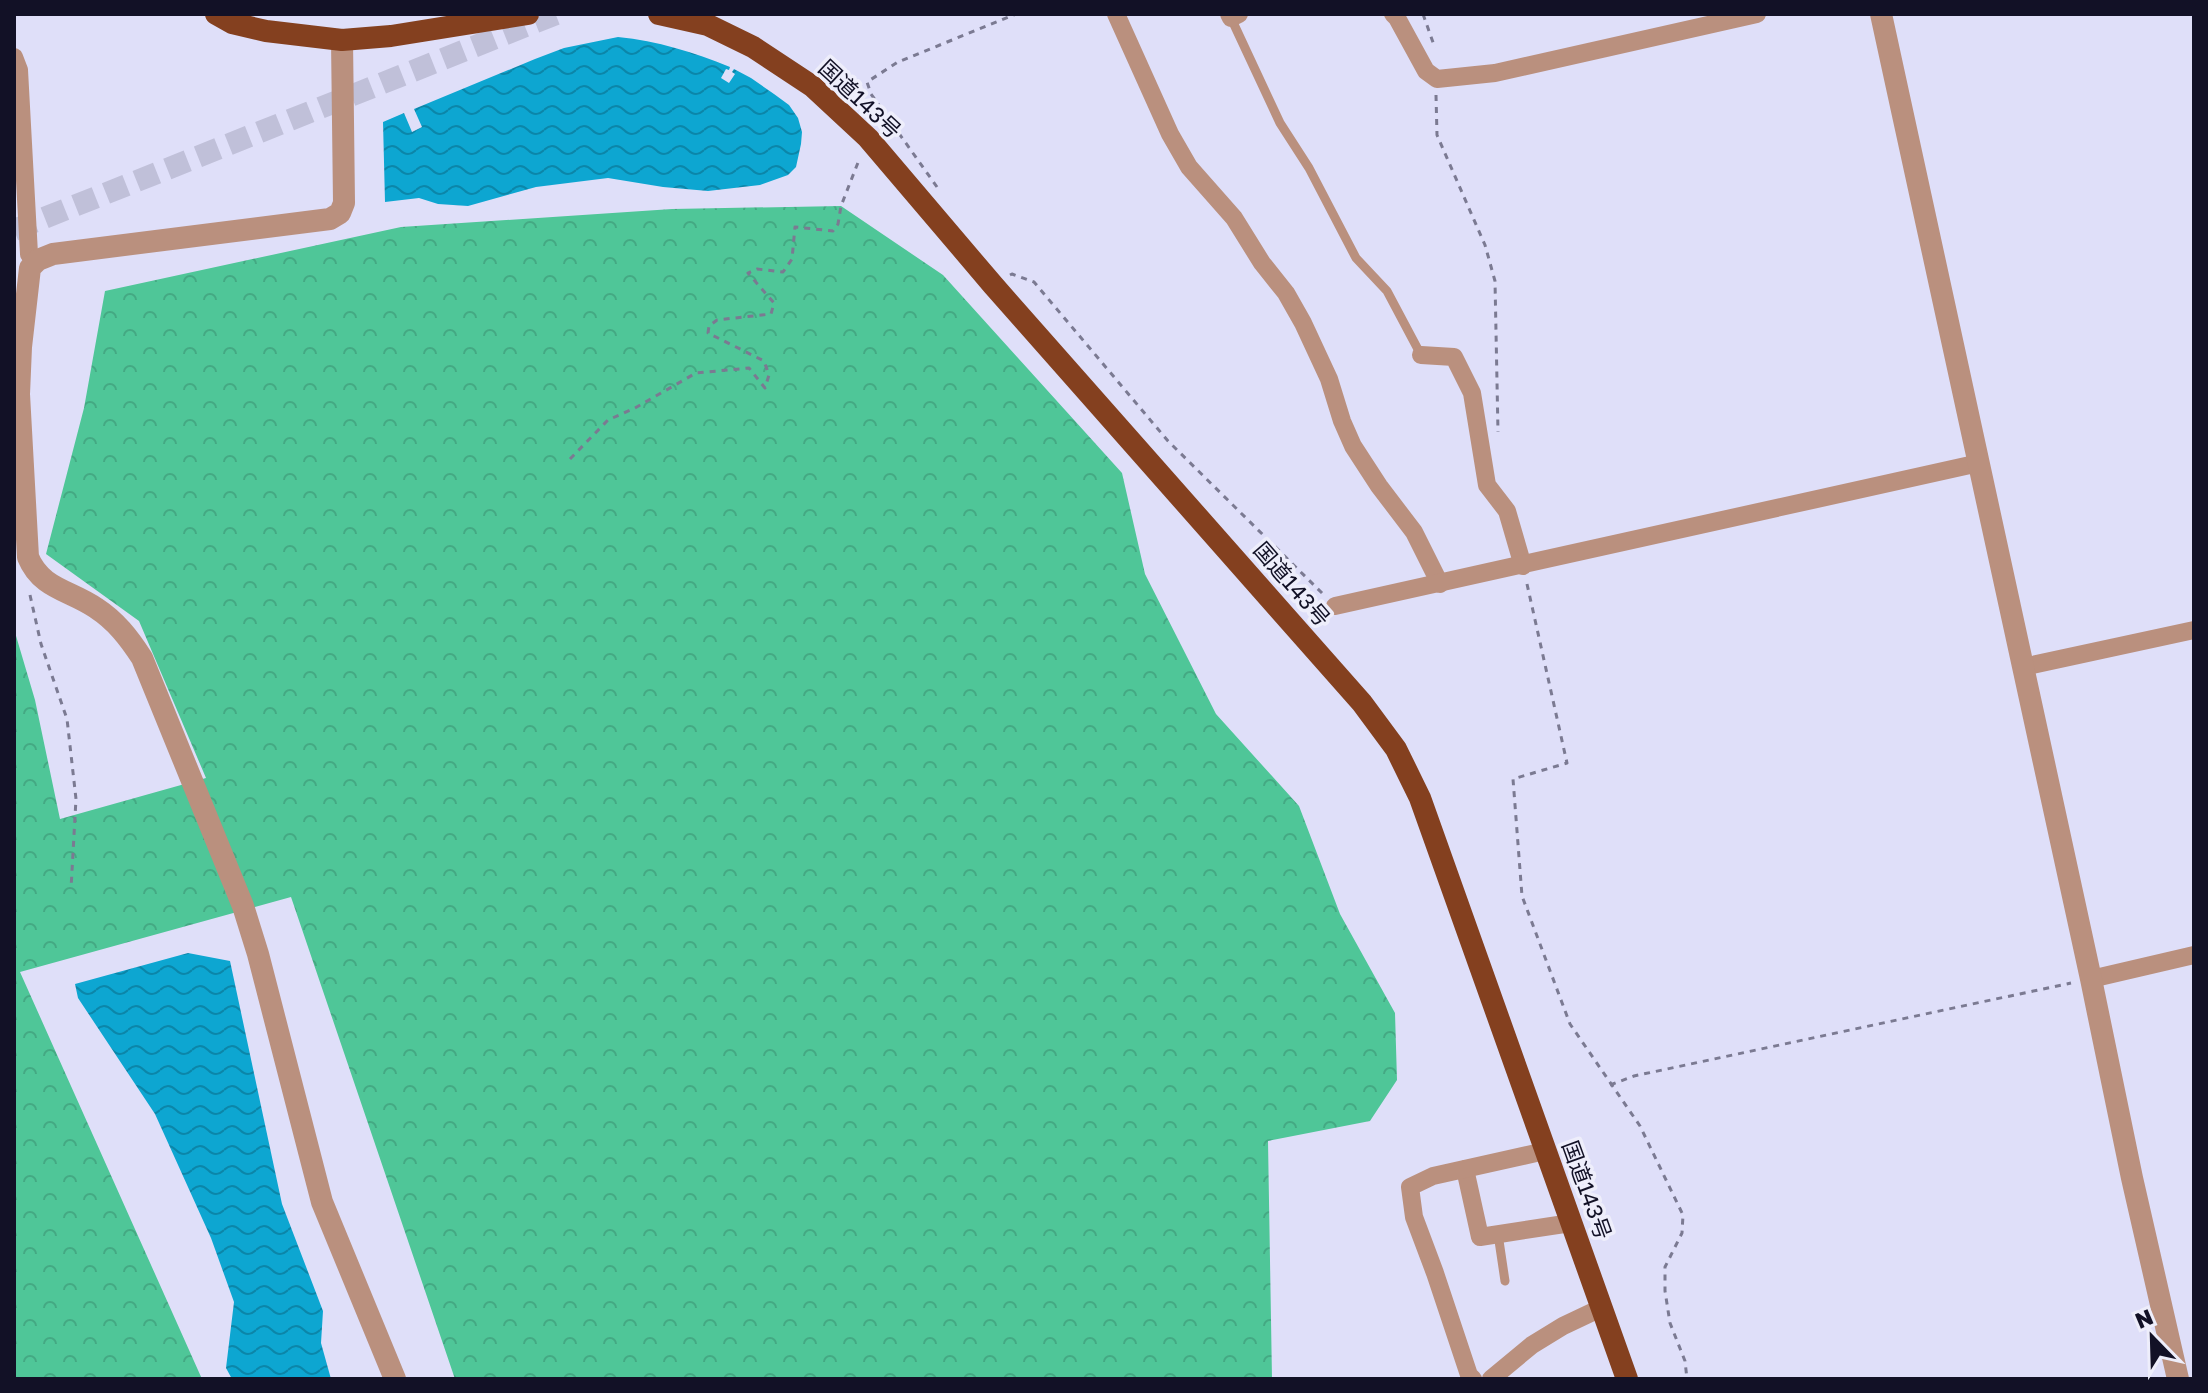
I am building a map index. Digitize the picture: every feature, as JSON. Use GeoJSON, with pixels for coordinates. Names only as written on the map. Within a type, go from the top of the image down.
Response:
{"type":"FeatureCollection","features":[{"type":"Feature","properties":{"kind":"highway"},"geometry":{"type":"LineString","coordinates":[[216,14],[232,23],[266,31],[342,40],[391,36],[528,14]]}},
{"type":"Feature","properties":{"kind":"highway","name":"国道143号"},"geometry":{"type":"LineString","coordinates":[[659,14],[710,19],[812,86],[868,138],[993,285],[1362,703],[1396,749],[1420,798],[1627,1379]]}},
{"type":"Feature","properties":{"kind":"street"},"geometry":{"type":"LineString","coordinates":[[1116,14],[1170,134],[1189,167],[1234,218],[1262,263],[1286,293],[1329,379],[1353,446],[1414,532],[1440,584]]}},
{"type":"Feature","properties":{"kind":"street"},"geometry":{"type":"LineString","coordinates":[[1393,14],[1426,71],[1437,79],[1495,73],[1757,14]]}},
{"type":"Feature","properties":{"kind":"street"},"geometry":{"type":"LineString","coordinates":[[1881,14],[2178,1379]]}},
{"type":"Feature","properties":{"kind":"street"},"geometry":{"type":"LineString","coordinates":[[342,40],[344,203],[340,213],[330,219],[53,254],[38,260],[30,268],[19,394],[28,557],[32,568],[44,581],[93,605],[114,621],[142,658],[243,906],[322,1202],[395,1379]]}},
{"type":"Feature","properties":{"kind":"street"},"geometry":{"type":"LineString","coordinates":[[14,57],[19,70],[29,254],[38,260]]}},
{"type":"Feature","properties":{"kind":"street"},"geometry":{"type":"LineString","coordinates":[[1421,355],[1454,357],[1472,393],[1487,485],[1507,511],[1523,566]]}},
{"type":"Feature","properties":{"kind":"street"},"geometry":{"type":"LineString","coordinates":[[1335,606],[1979,463]]}},
{"type":"Feature","properties":{"kind":"street"},"geometry":{"type":"LineString","coordinates":[[2023,667],[2194,630]]}},
{"type":"Feature","properties":{"kind":"street"},"geometry":{"type":"LineString","coordinates":[[2091,979],[2194,955]]}},
{"type":"Feature","properties":{"kind":"street"},"geometry":{"type":"LineString","coordinates":[[1473,1379],[1414,1217],[1410,1187],[1433,1176],[1545,1151]]}},
{"type":"Feature","properties":{"kind":"street"},"geometry":{"type":"LineString","coordinates":[[1465,1169],[1480,1237],[1571,1223]]}},
{"type":"Feature","properties":{"kind":"street"},"geometry":{"type":"LineString","coordinates":[[1491,1379],[1532,1345],[1601,1308]]}},
{"type":"Feature","properties":{"kind":"lane"},"geometry":{"type":"LineString","coordinates":[[1233,15],[1280,123],[1309,168],[1356,258],[1387,291],[1421,355]]}},
{"type":"Feature","properties":{"kind":"lane"},"geometry":{"type":"LineString","coordinates":[[1498,1234],[1505,1281]]}},
{"type":"Feature","properties":{"kind":"path"},"geometry":{"type":"LineString","coordinates":[[925,204],[939,192],[935,182],[871,94],[867,82],[898,62],[1016,14]]}},
{"type":"Feature","properties":{"kind":"path"},"geometry":{"type":"LineString","coordinates":[[1437,79],[1437,135],[1485,245],[1495,281],[1498,432]]}},
{"type":"Feature","properties":{"kind":"path"},"geometry":{"type":"LineString","coordinates":[[570,459],[608,420],[696,373],[749,368],[765,388],[769,375],[764,361],[708,333],[709,326],[717,320],[771,314],[774,303],[748,273],[757,269],[783,272],[792,259],[795,227],[833,231],[868,138]]}},
{"type":"Feature","properties":{"kind":"path"},"geometry":{"type":"LineString","coordinates":[[993,285],[1012,274],[1034,282],[1168,441],[1335,606]]}},
{"type":"Feature","properties":{"kind":"path"},"geometry":{"type":"LineString","coordinates":[[28,557],[30,601],[67,719],[76,799],[71,889]]}},
{"type":"Feature","properties":{"kind":"path"},"geometry":{"type":"LineString","coordinates":[[1523,566],[1567,763],[1513,779],[1522,896],[1570,1024],[1640,1126],[1683,1215],[1682,1233],[1665,1267],[1665,1291],[1670,1323],[1685,1361],[1687,1379]]}},
{"type":"Feature","properties":{"kind":"path"},"geometry":{"type":"LineString","coordinates":[[1610,1085],[1634,1076],[2091,979]]}},
{"type":"Feature","properties":{"kind":"green space"},"geometry":{"type":"Polygon","coordinates":[[[841,206],[943,275],[1122,473],[1145,574],[1216,714],[1299,806],[1340,914],[1395,1013],[1397,1080],[1370,1121],[1268,1141],[1272,1379],[455,1379],[291,897],[20,972],[202,1379],[14,1379],[14,629],[35,700],[60,819],[206,778],[139,621],[46,554],[84,408],[105,291],[401,227],[672,209],[841,206]]]}},
{"type":"Feature","properties":{"kind":"water"},"geometry":{"type":"Polygon","coordinates":[[[618,37],[661,44],[703,57],[730,67],[721,78],[729,83],[735,74],[732,72],[734,69],[774,94],[789,105],[798,118],[802,132],[796,167],[788,175],[760,185],[708,191],[608,178],[536,187],[468,206],[438,204],[419,198],[385,202],[383,122],[404,113],[412,132],[422,127],[414,109],[564,48],[618,37]]]}},
{"type":"Feature","properties":{"kind":"water"},"geometry":{"type":"Polygon","coordinates":[[[188,953],[230,961],[282,1204],[323,1311],[321,1343],[331,1379],[232,1379],[226,1368],[234,1302],[211,1238],[155,1114],[78,998],[75,984],[188,953]]]}},
{"type":"Feature","properties":{"kind":"tunnel"},"geometry":{"type":"LineString","coordinates":[[14,230],[556,14]]}}]}
